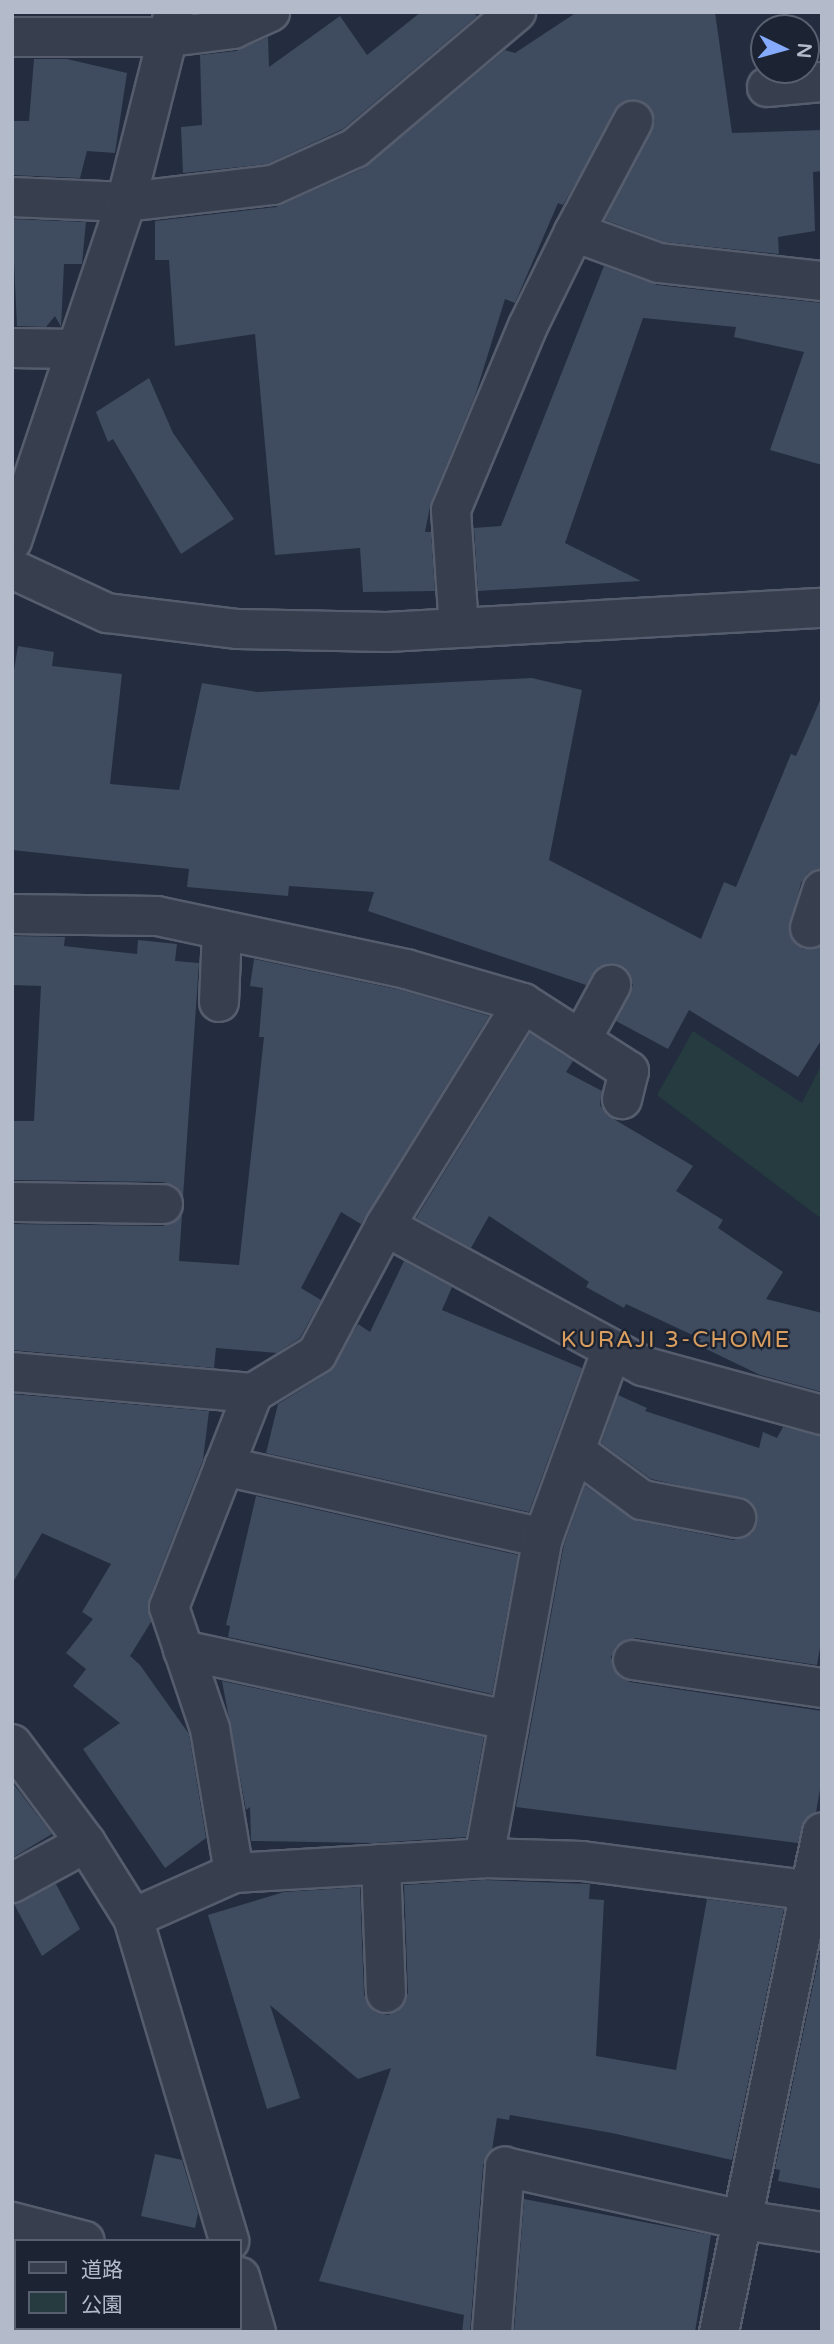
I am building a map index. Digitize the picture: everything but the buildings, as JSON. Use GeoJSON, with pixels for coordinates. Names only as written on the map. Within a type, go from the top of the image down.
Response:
{"type":"FeatureCollection","features":[{"type":"Feature","properties":{"kind":"street"},"geometry":{"type":"LineString","coordinates":[[12,37],[172,25],[233,29],[270,12]]}},
{"type":"Feature","properties":{"kind":"street"},"geometry":{"type":"LineString","coordinates":[[12,197],[126,202],[274,185],[355,148],[516,12]]}},
{"type":"Feature","properties":{"kind":"street"},"geometry":{"type":"LineString","coordinates":[[12,541],[126,202],[172,25]]}},
{"type":"Feature","properties":{"kind":"street"},"geometry":{"type":"LineString","coordinates":[[767,87],[822,82]]}},
{"type":"Feature","properties":{"kind":"street"},"geometry":{"type":"LineString","coordinates":[[459,628],[451,510],[528,326],[633,121]]}},
{"type":"Feature","properties":{"kind":"street"},"geometry":{"type":"LineString","coordinates":[[575,232],[659,263],[822,281]]}},
{"type":"Feature","properties":{"kind":"street"},"geometry":{"type":"LineString","coordinates":[[12,348],[76,349]]}},
{"type":"Feature","properties":{"kind":"street"},"geometry":{"type":"LineString","coordinates":[[12,569],[107,613],[238,629],[387,632],[822,608]]}},
{"type":"Feature","properties":{"kind":"street"},"geometry":{"type":"LineString","coordinates":[[810,928],[822,890]]}},
{"type":"Feature","properties":{"kind":"street"},"geometry":{"type":"LineString","coordinates":[[12,914],[157,916],[406,969],[523,1003],[629,1070],[622,1099]]}},
{"type":"Feature","properties":{"kind":"street"},"geometry":{"type":"LineString","coordinates":[[219,1002],[222,930]]}},
{"type":"Feature","properties":{"kind":"street"},"geometry":{"type":"LineString","coordinates":[[581,1040],[611,985]]}},
{"type":"Feature","properties":{"kind":"street"},"geometry":{"type":"LineString","coordinates":[[12,1373],[253,1393],[317,1354],[385,1226],[523,1003]]}},
{"type":"Feature","properties":{"kind":"street"},"geometry":{"type":"LineString","coordinates":[[12,1202],[163,1204]]}},
{"type":"Feature","properties":{"kind":"street"},"geometry":{"type":"LineString","coordinates":[[385,1226],[643,1366],[822,1415]]}},
{"type":"Feature","properties":{"kind":"street"},"geometry":{"type":"LineString","coordinates":[[484,1858],[543,1538],[612,1349]]}},
{"type":"Feature","properties":{"kind":"street"},"geometry":{"type":"LineString","coordinates":[[234,1873],[210,1729],[169,1607],[253,1393]]}},
{"type":"Feature","properties":{"kind":"street"},"geometry":{"type":"LineString","coordinates":[[575,1451],[642,1500],[736,1518]]}},
{"type":"Feature","properties":{"kind":"street"},"geometry":{"type":"LineString","coordinates":[[224,1466],[543,1538]]}},
{"type":"Feature","properties":{"kind":"street"},"geometry":{"type":"LineString","coordinates":[[183,1650],[508,1720]]}},
{"type":"Feature","properties":{"kind":"street"},"geometry":{"type":"LineString","coordinates":[[633,1660],[822,1688]]}},
{"type":"Feature","properties":{"kind":"street"},"geometry":{"type":"LineString","coordinates":[[12,1744],[86,1843],[133,1918],[228,2239]]}},
{"type":"Feature","properties":{"kind":"street"},"geometry":{"type":"LineString","coordinates":[[719,2332],[815,1890],[822,1833]]}},
{"type":"Feature","properties":{"kind":"street"},"geometry":{"type":"LineString","coordinates":[[12,1883],[86,1843]]}},
{"type":"Feature","properties":{"kind":"street"},"geometry":{"type":"LineString","coordinates":[[133,1918],[234,1873],[484,1858],[582,1861],[815,1890]]}},
{"type":"Feature","properties":{"kind":"street"},"geometry":{"type":"LineString","coordinates":[[381,1864],[386,1993]]}},
{"type":"Feature","properties":{"kind":"street"},"geometry":{"type":"LineString","coordinates":[[492,2332],[505,2167],[743,2220],[822,2232]]}},
{"type":"Feature","properties":{"kind":"street"},"geometry":{"type":"LineString","coordinates":[[12,2222],[77,2239]]}},
{"type":"Feature","properties":{"kind":"street"},"geometry":{"type":"LineString","coordinates":[[242,2285],[256,2332]]}},
{"type":"Feature","properties":{"kind":"green space"},"geometry":{"type":"Polygon","coordinates":[[[693,1031],[802,1103],[822,1064],[822,1219],[657,1095],[693,1031]]]}},
{"type":"Feature","properties":{"kind":"district","name":"KURAJI 3-CHOME"},"geometry":{"type":"Point","coordinates":[676,1340]}}]}
